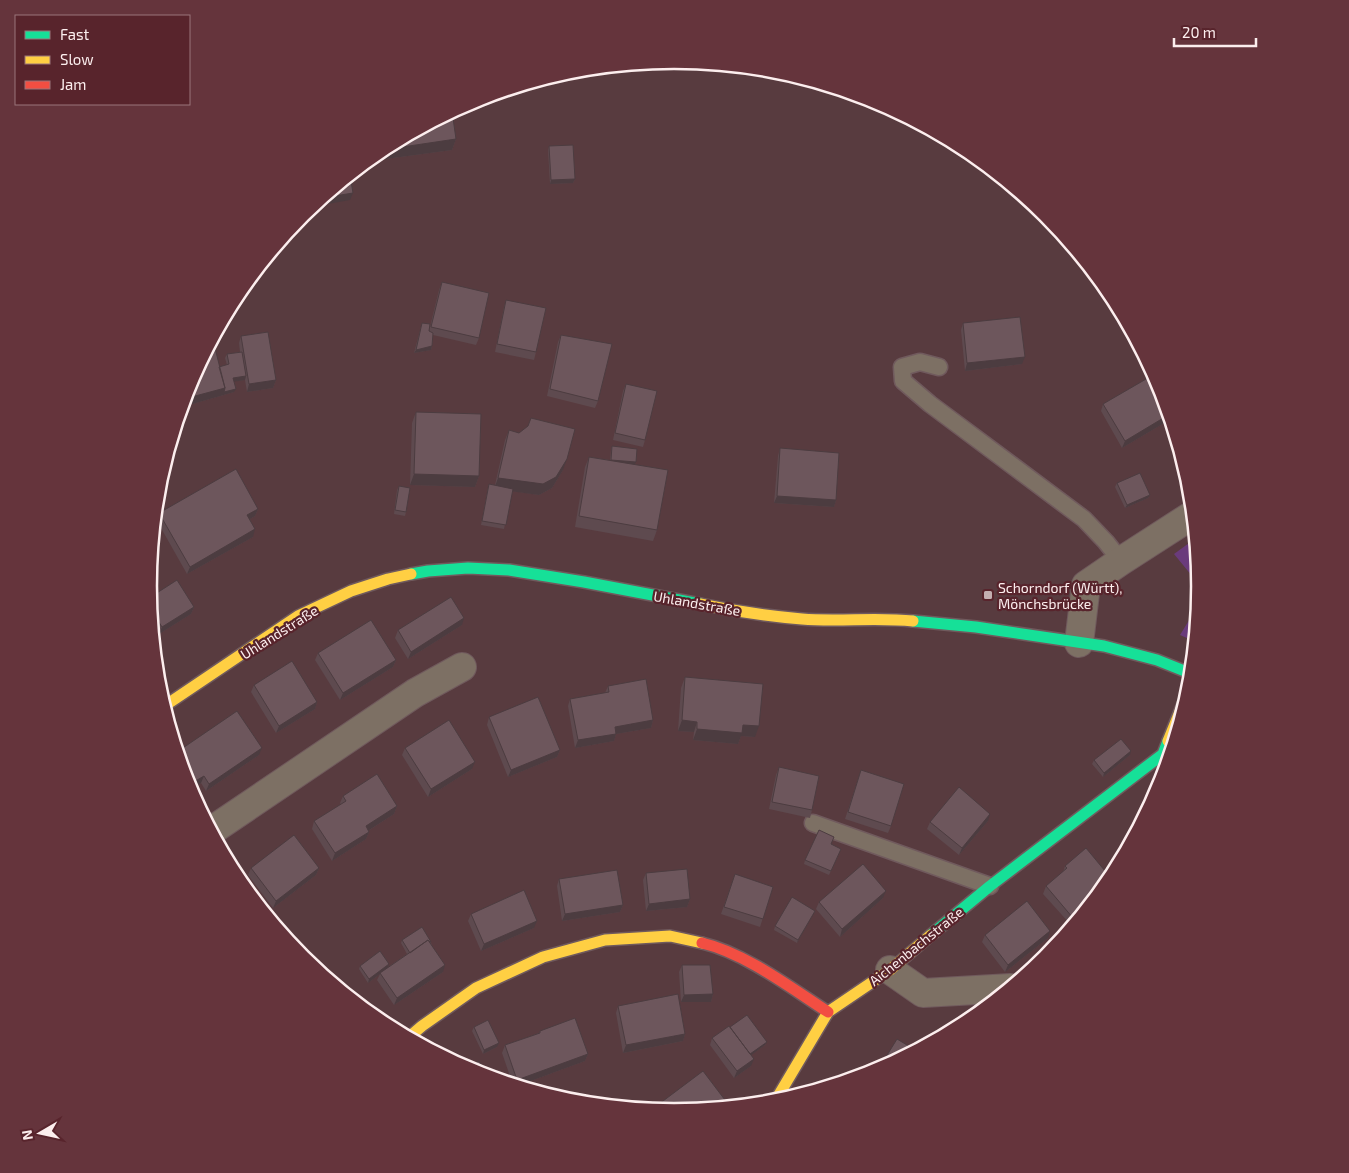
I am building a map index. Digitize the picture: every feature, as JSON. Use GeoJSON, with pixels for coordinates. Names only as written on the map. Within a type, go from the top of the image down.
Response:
{"type":"FeatureCollection","features":[{"type":"Feature","properties":{"kind":"street"},"geometry":{"type":"LineString","coordinates":[[1079,643],[1086,585],[1188,518]]}},
{"type":"Feature","properties":{"kind":"street","name":"Uhlandstraße"},"geometry":{"type":"LineString","coordinates":[[170,703],[298,616],[351,590],[388,579],[428,571],[468,568],[509,570],[584,582],[730,610],[803,618],[893,619],[976,627],[1104,646],[1157,660],[1185,671]]}},
{"type":"Feature","properties":{"kind":"street"},"geometry":{"type":"LineString","coordinates":[[217,827],[415,693],[462,667]]}},
{"type":"Feature","properties":{"kind":"street","name":"Aichenbachstraße"},"geometry":{"type":"LineString","coordinates":[[780,1093],[828,1012],[890,970],[990,886],[1163,754],[1171,735]]}},
{"type":"Feature","properties":{"kind":"street"},"geometry":{"type":"LineString","coordinates":[[413,1033],[476,988],[543,957],[605,940],[670,936],[715,946],[759,967],[828,1012]]}},
{"type":"Feature","properties":{"kind":"street"},"geometry":{"type":"LineString","coordinates":[[890,970],[923,993],[1000,989]]}},
{"type":"Feature","properties":{"kind":"lane"},"geometry":{"type":"LineString","coordinates":[[939,366],[920,362],[902,367],[903,381],[930,404],[1084,519],[1121,561]]}},
{"type":"Feature","properties":{"kind":"lane"},"geometry":{"type":"LineString","coordinates":[[813,823],[990,886]]}},
{"type":"Feature","properties":{"kind":"shaded area"},"geometry":{"type":"Polygon","coordinates":[[[1190,542],[1192,576],[1174,554],[1190,542]]]}},
{"type":"Feature","properties":{"kind":"shaded area"},"geometry":{"type":"Polygon","coordinates":[[[1191,617],[1189,639],[1180,635],[1191,617]]]}},
{"type":"Feature","properties":{"kind":"building"},"geometry":{"type":"Polygon","coordinates":[[[453,119],[456,139],[401,147],[453,119]]]}},
{"type":"Feature","properties":{"kind":"building"},"geometry":{"type":"Polygon","coordinates":[[[573,145],[575,179],[551,180],[549,146],[573,145]]]}},
{"type":"Feature","properties":{"kind":"building"},"geometry":{"type":"Polygon","coordinates":[[[351,182],[353,193],[334,196],[351,182]]]}},
{"type":"Feature","properties":{"kind":"building"},"geometry":{"type":"Polygon","coordinates":[[[442,282],[489,293],[479,338],[431,327],[442,282]]]}},
{"type":"Feature","properties":{"kind":"building"},"geometry":{"type":"Polygon","coordinates":[[[506,300],[546,308],[536,352],[497,344],[506,300]]]}},
{"type":"Feature","properties":{"kind":"building"},"geometry":{"type":"Polygon","coordinates":[[[1020,317],[1025,357],[967,363],[963,323],[1020,317]]]}},
{"type":"Feature","properties":{"kind":"building"},"geometry":{"type":"Polygon","coordinates":[[[422,323],[430,324],[429,331],[433,333],[432,346],[416,350],[422,323]]]}},
{"type":"Feature","properties":{"kind":"building"},"geometry":{"type":"Polygon","coordinates":[[[268,332],[276,380],[249,384],[241,336],[268,332]]]}},
{"type":"Feature","properties":{"kind":"building"},"geometry":{"type":"Polygon","coordinates":[[[561,335],[612,344],[598,401],[550,389],[561,335]]]}},
{"type":"Feature","properties":{"kind":"building"},"geometry":{"type":"Polygon","coordinates":[[[215,348],[225,388],[193,397],[215,348]]]}},
{"type":"Feature","properties":{"kind":"building"},"geometry":{"type":"Polygon","coordinates":[[[242,352],[246,376],[233,378],[236,389],[224,392],[225,388],[219,367],[229,364],[227,354],[242,352]]]}},
{"type":"Feature","properties":{"kind":"building"},"geometry":{"type":"Polygon","coordinates":[[[1148,378],[1164,418],[1125,441],[1103,404],[1148,378]]]}},
{"type":"Feature","properties":{"kind":"building"},"geometry":{"type":"Polygon","coordinates":[[[626,384],[657,391],[645,440],[615,433],[626,384]]]}},
{"type":"Feature","properties":{"kind":"building"},"geometry":{"type":"Polygon","coordinates":[[[416,412],[481,414],[479,476],[414,474],[416,412]]]}},
{"type":"Feature","properties":{"kind":"building"},"geometry":{"type":"Polygon","coordinates":[[[531,418],[575,429],[567,459],[556,477],[543,484],[498,478],[509,430],[519,433],[528,426],[531,418]]]}},
{"type":"Feature","properties":{"kind":"building"},"geometry":{"type":"Polygon","coordinates":[[[612,446],[637,449],[636,462],[611,460],[612,446]]]}},
{"type":"Feature","properties":{"kind":"building"},"geometry":{"type":"Polygon","coordinates":[[[780,448],[839,453],[836,500],[777,496],[780,448]]]}},
{"type":"Feature","properties":{"kind":"building"},"geometry":{"type":"Polygon","coordinates":[[[589,457],[668,470],[657,530],[579,516],[589,457]]]}},
{"type":"Feature","properties":{"kind":"building"},"geometry":{"type":"Polygon","coordinates":[[[236,469],[258,509],[247,515],[255,529],[190,567],[161,517],[162,511],[236,469]]]}},
{"type":"Feature","properties":{"kind":"building"},"geometry":{"type":"Polygon","coordinates":[[[1140,473],[1150,495],[1127,505],[1117,483],[1140,473]]]}},
{"type":"Feature","properties":{"kind":"building"},"geometry":{"type":"Polygon","coordinates":[[[489,484],[513,489],[506,525],[482,521],[489,484]]]}},
{"type":"Feature","properties":{"kind":"building"},"geometry":{"type":"Polygon","coordinates":[[[399,486],[410,488],[406,512],[395,510],[399,486]]]}},
{"type":"Feature","properties":{"kind":"building"},"geometry":{"type":"Polygon","coordinates":[[[177,580],[194,607],[162,627],[158,621],[157,593],[177,580]]]}},
{"type":"Feature","properties":{"kind":"building"},"geometry":{"type":"Polygon","coordinates":[[[451,597],[464,618],[411,652],[398,630],[451,597]]]}},
{"type":"Feature","properties":{"kind":"building"},"geometry":{"type":"Polygon","coordinates":[[[371,620],[396,660],[343,693],[318,653],[371,620]]]}},
{"type":"Feature","properties":{"kind":"building"},"geometry":{"type":"Polygon","coordinates":[[[292,661],[317,702],[279,726],[254,685],[292,661]]]}},
{"type":"Feature","properties":{"kind":"building"},"geometry":{"type":"Polygon","coordinates":[[[685,677],[763,684],[759,726],[743,725],[742,733],[697,729],[697,722],[682,720],[685,677]]]}},
{"type":"Feature","properties":{"kind":"building"},"geometry":{"type":"Polygon","coordinates":[[[646,679],[653,720],[615,727],[616,734],[578,740],[570,699],[609,692],[608,686],[646,679]]]}},
{"type":"Feature","properties":{"kind":"building"},"geometry":{"type":"Polygon","coordinates":[[[538,697],[560,750],[511,770],[489,717],[538,697]]]}},
{"type":"Feature","properties":{"kind":"building"},"geometry":{"type":"Polygon","coordinates":[[[237,711],[262,748],[209,784],[204,776],[195,781],[183,748],[237,711]]]}},
{"type":"Feature","properties":{"kind":"building"},"geometry":{"type":"Polygon","coordinates":[[[449,720],[475,762],[431,789],[405,748],[449,720]]]}},
{"type":"Feature","properties":{"kind":"building"},"geometry":{"type":"Polygon","coordinates":[[[1121,739],[1131,751],[1104,773],[1094,760],[1121,739]]]}},
{"type":"Feature","properties":{"kind":"building"},"geometry":{"type":"Polygon","coordinates":[[[779,767],[819,776],[812,810],[772,802],[779,767]]]}},
{"type":"Feature","properties":{"kind":"building"},"geometry":{"type":"Polygon","coordinates":[[[861,770],[904,784],[891,826],[848,812],[861,770]]]}},
{"type":"Feature","properties":{"kind":"building"},"geometry":{"type":"Polygon","coordinates":[[[377,774],[397,806],[366,826],[369,832],[335,853],[314,821],[346,801],[343,796],[377,774]]]}},
{"type":"Feature","properties":{"kind":"building"},"geometry":{"type":"Polygon","coordinates":[[[959,787],[990,814],[962,848],[930,822],[959,787]]]}},
{"type":"Feature","properties":{"kind":"building"},"geometry":{"type":"Polygon","coordinates":[[[819,830],[834,837],[831,844],[841,849],[831,871],[805,860],[819,830]]]}},
{"type":"Feature","properties":{"kind":"building"},"geometry":{"type":"Polygon","coordinates":[[[294,835],[319,868],[276,901],[251,868],[294,835]]]}},
{"type":"Feature","properties":{"kind":"building"},"geometry":{"type":"Polygon","coordinates":[[[1086,848],[1106,872],[1073,917],[1046,886],[1067,868],[1065,866],[1086,848]]]}},
{"type":"Feature","properties":{"kind":"building"},"geometry":{"type":"Polygon","coordinates":[[[863,864],[886,891],[842,929],[819,902],[863,864]]]}},
{"type":"Feature","properties":{"kind":"building"},"geometry":{"type":"Polygon","coordinates":[[[687,869],[690,899],[649,904],[646,873],[687,869]]]}},
{"type":"Feature","properties":{"kind":"building"},"geometry":{"type":"Polygon","coordinates":[[[617,870],[623,905],[565,914],[559,879],[617,870]]]}},
{"type":"Feature","properties":{"kind":"building"},"geometry":{"type":"Polygon","coordinates":[[[735,874],[773,887],[763,919],[724,907],[735,874]]]}},
{"type":"Feature","properties":{"kind":"building"},"geometry":{"type":"Polygon","coordinates":[[[524,890],[537,921],[484,944],[471,914],[524,890]]]}},
{"type":"Feature","properties":{"kind":"building"},"geometry":{"type":"Polygon","coordinates":[[[792,897],[815,911],[798,940],[775,926],[792,897]]]}},
{"type":"Feature","properties":{"kind":"building"},"geometry":{"type":"Polygon","coordinates":[[[1027,901],[1050,931],[1008,965],[985,935],[1027,901]]]}},
{"type":"Feature","properties":{"kind":"building"},"geometry":{"type":"Polygon","coordinates":[[[422,927],[431,942],[428,940],[410,953],[402,940],[422,927]]]}},
{"type":"Feature","properties":{"kind":"building"},"geometry":{"type":"Polygon","coordinates":[[[428,940],[445,965],[397,998],[380,973],[428,940]]]}},
{"type":"Feature","properties":{"kind":"building"},"geometry":{"type":"Polygon","coordinates":[[[380,951],[389,964],[369,979],[360,966],[380,951]]]}},
{"type":"Feature","properties":{"kind":"building"},"geometry":{"type":"Polygon","coordinates":[[[682,965],[710,965],[713,994],[684,995],[682,965]]]}},
{"type":"Feature","properties":{"kind":"building"},"geometry":{"type":"Polygon","coordinates":[[[678,994],[685,1034],[626,1045],[618,1006],[678,994]]]}},
{"type":"Feature","properties":{"kind":"building"},"geometry":{"type":"Polygon","coordinates":[[[747,1015],[767,1042],[750,1054],[730,1027],[747,1015]]]}},
{"type":"Feature","properties":{"kind":"building"},"geometry":{"type":"Polygon","coordinates":[[[575,1018],[588,1054],[517,1080],[505,1045],[540,1033],[540,1031],[575,1018]]]}},
{"type":"Feature","properties":{"kind":"building"},"geometry":{"type":"Polygon","coordinates":[[[488,1020],[499,1043],[484,1050],[474,1027],[488,1020]]]}},
{"type":"Feature","properties":{"kind":"building"},"geometry":{"type":"Polygon","coordinates":[[[729,1026],[754,1059],[737,1071],[712,1038],[729,1026]]]}},
{"type":"Feature","properties":{"kind":"building"},"geometry":{"type":"Polygon","coordinates":[[[897,1039],[910,1047],[903,1051],[884,1060],[897,1039]]]}},
{"type":"Feature","properties":{"kind":"building"},"geometry":{"type":"Polygon","coordinates":[[[479,1061],[482,1067],[476,1065],[474,1064],[479,1061]]]}},
{"type":"Feature","properties":{"kind":"building"},"geometry":{"type":"Polygon","coordinates":[[[703,1071],[725,1100],[708,1103],[660,1104],[703,1071]]]}},
{"type":"Feature","properties":{"kind":"traffic: fast"},"geometry":{"type":"LineString","coordinates":[[411,574],[468,568],[509,570],[700,604]]}},
{"type":"Feature","properties":{"kind":"traffic: fast"},"geometry":{"type":"LineString","coordinates":[[913,621],[976,627],[1104,646],[1157,660],[1185,671]]}},
{"type":"Feature","properties":{"kind":"traffic: fast"},"geometry":{"type":"LineString","coordinates":[[931,935],[990,886],[1163,754],[1168,741]]}},
{"type":"Feature","properties":{"kind":"traffic: slow"},"geometry":{"type":"LineString","coordinates":[[170,702],[298,616],[351,591],[411,574]]}},
{"type":"Feature","properties":{"kind":"traffic: slow"},"geometry":{"type":"LineString","coordinates":[[700,604],[802,619],[913,621]]}},
{"type":"Feature","properties":{"kind":"traffic: slow"},"geometry":{"type":"LineString","coordinates":[[1168,741],[1171,733]]}},
{"type":"Feature","properties":{"kind":"traffic: slow"},"geometry":{"type":"LineString","coordinates":[[780,1093],[828,1012],[890,970],[931,935]]}},
{"type":"Feature","properties":{"kind":"traffic: slow"},"geometry":{"type":"LineString","coordinates":[[413,1033],[476,988],[543,957],[605,940],[670,936],[702,943]]}},
{"type":"Feature","properties":{"kind":"traffic: jam"},"geometry":{"type":"LineString","coordinates":[[702,943],[751,963],[828,1012]]}},
{"type":"Feature","properties":{"kind":"place","name":"Schorndorf (Württ), Mönchsbrücke"},"geometry":{"type":"Point","coordinates":[988,595]}}]}
